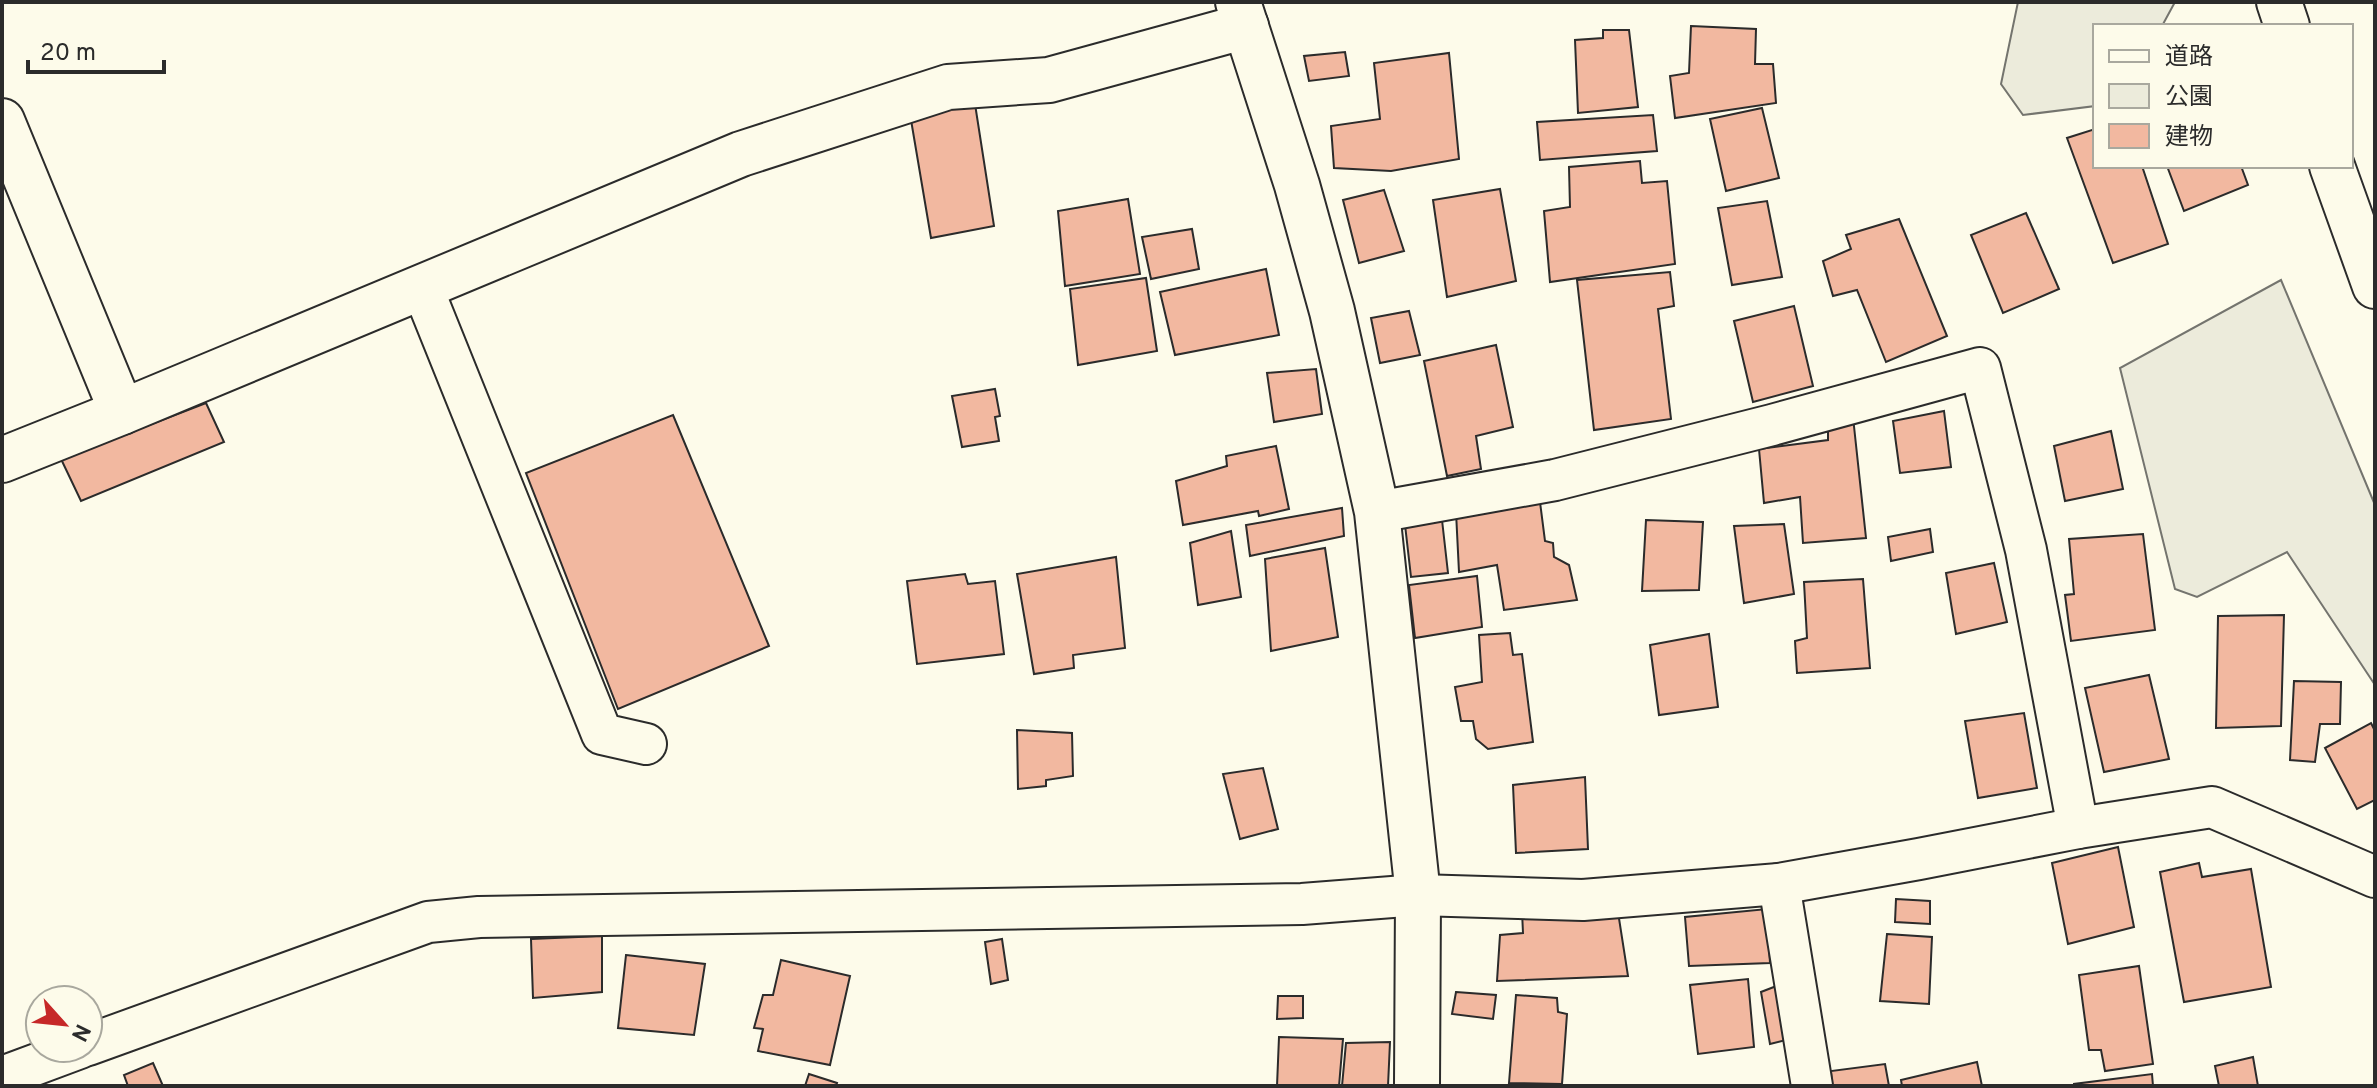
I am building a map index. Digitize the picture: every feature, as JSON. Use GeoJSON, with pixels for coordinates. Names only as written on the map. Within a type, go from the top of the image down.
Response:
{"type":"FeatureCollection","features":[{"type":"Feature","properties":{"kind":"main road"},"geometry":{"type":"LineString","coordinates":[[2279,2],[2286,24]]}},
{"type":"Feature","properties":{"kind":"main road"},"geometry":{"type":"LineString","coordinates":[[2,460],[741,154],[948,87],[1049,80],[1242,14],[1297,185],[1332,311],[1377,512],[1418,895],[1417,1086]]}},
{"type":"Feature","properties":{"kind":"main road"},"geometry":{"type":"LineString","coordinates":[[2,121],[122,412]]}},
{"type":"Feature","properties":{"kind":"main road"},"geometry":{"type":"LineString","coordinates":[[2333,168],[2375,286]]}},
{"type":"Feature","properties":{"kind":"street"},"geometry":{"type":"LineString","coordinates":[[422,287],[602,734],[646,744]]}},
{"type":"Feature","properties":{"kind":"street"},"geometry":{"type":"LineString","coordinates":[[1377,512],[1555,480],[1980,368],[2026,550],[2078,828]]}},
{"type":"Feature","properties":{"kind":"street"},"geometry":{"type":"LineString","coordinates":[[104,1039],[428,922],[479,917],[1302,904],[1418,895],[1583,900],[1779,884],[2078,828],[2212,807],[2375,877]]}},
{"type":"Feature","properties":{"kind":"street"},"geometry":{"type":"LineString","coordinates":[[1779,884],[1812,1086]]}},
{"type":"Feature","properties":{"kind":"street"},"geometry":{"type":"LineString","coordinates":[[2,1077],[37,1064]]}},
{"type":"Feature","properties":{"kind":"green space"},"geometry":{"type":"Polygon","coordinates":[[[2018,2],[2175,2],[2163,24],[2093,24],[2093,106],[2023,115],[2001,84],[2018,2]]]}},
{"type":"Feature","properties":{"kind":"green space"},"geometry":{"type":"Polygon","coordinates":[[[2281,280],[2375,505],[2375,685],[2287,552],[2197,597],[2175,589],[2120,368],[2281,280]]]}},
{"type":"Feature","properties":{"kind":"building"},"geometry":{"type":"Polygon","coordinates":[[[1691,26],[1756,29],[1755,64],[1773,64],[1776,103],[1675,118],[1670,76],[1689,73],[1691,26]]]}},
{"type":"Feature","properties":{"kind":"building"},"geometry":{"type":"Polygon","coordinates":[[[1603,30],[1629,30],[1638,107],[1578,113],[1575,40],[1603,38],[1603,30]]]}},
{"type":"Feature","properties":{"kind":"building"},"geometry":{"type":"Polygon","coordinates":[[[1345,52],[1349,76],[1309,81],[1304,56],[1345,52]]]}},
{"type":"Feature","properties":{"kind":"building"},"geometry":{"type":"Polygon","coordinates":[[[1449,53],[1459,159],[1391,171],[1334,168],[1331,126],[1380,119],[1374,63],[1449,53]]]}},
{"type":"Feature","properties":{"kind":"building"},"geometry":{"type":"Polygon","coordinates":[[[975,104],[994,226],[931,238],[910,114],[975,104]]]}},
{"type":"Feature","properties":{"kind":"building"},"geometry":{"type":"Polygon","coordinates":[[[1762,108],[1779,178],[1726,191],[1710,119],[1762,108]]]}},
{"type":"Feature","properties":{"kind":"building"},"geometry":{"type":"Polygon","coordinates":[[[1653,115],[1657,151],[1540,160],[1537,122],[1653,115]]]}},
{"type":"Feature","properties":{"kind":"building"},"geometry":{"type":"Polygon","coordinates":[[[2093,130],[2093,168],[2143,168],[2168,244],[2113,263],[2067,138],[2093,130]]]}},
{"type":"Feature","properties":{"kind":"building"},"geometry":{"type":"Polygon","coordinates":[[[1640,161],[1642,183],[1667,181],[1675,264],[1550,282],[1544,211],[1570,207],[1569,167],[1640,161]]]}},
{"type":"Feature","properties":{"kind":"building"},"geometry":{"type":"Polygon","coordinates":[[[2168,168],[2242,168],[2248,185],[2184,211],[2168,168]]]}},
{"type":"Feature","properties":{"kind":"building"},"geometry":{"type":"Polygon","coordinates":[[[1500,189],[1516,281],[1447,297],[1433,200],[1500,189]]]}},
{"type":"Feature","properties":{"kind":"building"},"geometry":{"type":"Polygon","coordinates":[[[1384,190],[1404,251],[1359,263],[1343,200],[1384,190]]]}},
{"type":"Feature","properties":{"kind":"building"},"geometry":{"type":"Polygon","coordinates":[[[1128,199],[1140,274],[1065,286],[1058,211],[1128,199]]]}},
{"type":"Feature","properties":{"kind":"building"},"geometry":{"type":"Polygon","coordinates":[[[1767,201],[1782,277],[1732,285],[1718,208],[1767,201]]]}},
{"type":"Feature","properties":{"kind":"building"},"geometry":{"type":"Polygon","coordinates":[[[2026,213],[2059,289],[2003,313],[1971,235],[2026,213]]]}},
{"type":"Feature","properties":{"kind":"building"},"geometry":{"type":"Polygon","coordinates":[[[1899,219],[1947,336],[1886,362],[1857,290],[1833,296],[1823,261],[1851,249],[1846,235],[1899,219]]]}},
{"type":"Feature","properties":{"kind":"building"},"geometry":{"type":"Polygon","coordinates":[[[1192,229],[1199,269],[1151,279],[1142,237],[1192,229]]]}},
{"type":"Feature","properties":{"kind":"building"},"geometry":{"type":"Polygon","coordinates":[[[1266,269],[1279,335],[1175,355],[1160,292],[1266,269]]]}},
{"type":"Feature","properties":{"kind":"building"},"geometry":{"type":"Polygon","coordinates":[[[1670,272],[1674,306],[1658,309],[1671,419],[1594,430],[1577,280],[1670,272]]]}},
{"type":"Feature","properties":{"kind":"building"},"geometry":{"type":"Polygon","coordinates":[[[1146,278],[1157,351],[1078,365],[1070,289],[1146,278]]]}},
{"type":"Feature","properties":{"kind":"building"},"geometry":{"type":"Polygon","coordinates":[[[1794,306],[1813,386],[1753,402],[1734,321],[1794,306]]]}},
{"type":"Feature","properties":{"kind":"building"},"geometry":{"type":"Polygon","coordinates":[[[1409,311],[1420,355],[1380,363],[1371,318],[1409,311]]]}},
{"type":"Feature","properties":{"kind":"building"},"geometry":{"type":"Polygon","coordinates":[[[1496,345],[1513,427],[1476,436],[1481,469],[1447,476],[1424,361],[1496,345]]]}},
{"type":"Feature","properties":{"kind":"building"},"geometry":{"type":"Polygon","coordinates":[[[1316,369],[1322,414],[1274,422],[1267,373],[1316,369]]]}},
{"type":"Feature","properties":{"kind":"building"},"geometry":{"type":"Polygon","coordinates":[[[995,389],[1000,416],[995,417],[999,441],[962,447],[952,396],[995,389]]]}},
{"type":"Feature","properties":{"kind":"building"},"geometry":{"type":"Polygon","coordinates":[[[206,403],[224,442],[81,501],[61,459],[206,403]]]}},
{"type":"Feature","properties":{"kind":"building"},"geometry":{"type":"Polygon","coordinates":[[[1944,411],[1951,467],[1900,473],[1893,421],[1944,411]]]}},
{"type":"Feature","properties":{"kind":"building"},"geometry":{"type":"Polygon","coordinates":[[[673,415],[769,646],[618,709],[526,473],[673,415]]]}},
{"type":"Feature","properties":{"kind":"building"},"geometry":{"type":"Polygon","coordinates":[[[1853,417],[1866,538],[1803,543],[1800,497],[1764,503],[1759,449],[1828,440],[1828,420],[1853,417]]]}},
{"type":"Feature","properties":{"kind":"building"},"geometry":{"type":"Polygon","coordinates":[[[2111,431],[2123,489],[2065,501],[2054,446],[2111,431]]]}},
{"type":"Feature","properties":{"kind":"building"},"geometry":{"type":"Polygon","coordinates":[[[1276,446],[1289,509],[1259,516],[1258,511],[1183,525],[1176,481],[1227,466],[1226,456],[1276,446]]]}},
{"type":"Feature","properties":{"kind":"building"},"geometry":{"type":"Polygon","coordinates":[[[1540,502],[1545,541],[1553,543],[1554,557],[1569,565],[1577,600],[1504,610],[1497,565],[1459,572],[1456,512],[1540,502]]]}},
{"type":"Feature","properties":{"kind":"building"},"geometry":{"type":"Polygon","coordinates":[[[1342,508],[1344,536],[1250,556],[1246,525],[1342,508]]]}},
{"type":"Feature","properties":{"kind":"building"},"geometry":{"type":"Polygon","coordinates":[[[1441,511],[1448,573],[1411,577],[1404,516],[1441,511]]]}},
{"type":"Feature","properties":{"kind":"building"},"geometry":{"type":"Polygon","coordinates":[[[1646,520],[1703,522],[1699,590],[1642,591],[1646,520]]]}},
{"type":"Feature","properties":{"kind":"building"},"geometry":{"type":"Polygon","coordinates":[[[1784,524],[1794,594],[1744,603],[1734,526],[1784,524]]]}},
{"type":"Feature","properties":{"kind":"building"},"geometry":{"type":"Polygon","coordinates":[[[1930,529],[1933,552],[1891,561],[1888,537],[1930,529]]]}},
{"type":"Feature","properties":{"kind":"building"},"geometry":{"type":"Polygon","coordinates":[[[1231,531],[1241,597],[1198,605],[1190,543],[1231,531]]]}},
{"type":"Feature","properties":{"kind":"building"},"geometry":{"type":"Polygon","coordinates":[[[2143,534],[2155,630],[2071,641],[2065,595],[2074,594],[2069,539],[2143,534]]]}},
{"type":"Feature","properties":{"kind":"building"},"geometry":{"type":"Polygon","coordinates":[[[1325,548],[1338,637],[1271,651],[1265,559],[1325,548]]]}},
{"type":"Feature","properties":{"kind":"building"},"geometry":{"type":"Polygon","coordinates":[[[1116,557],[1125,648],[1073,655],[1074,668],[1034,674],[1017,574],[1116,557]]]}},
{"type":"Feature","properties":{"kind":"building"},"geometry":{"type":"Polygon","coordinates":[[[1994,563],[2007,622],[1956,634],[1946,573],[1994,563]]]}},
{"type":"Feature","properties":{"kind":"building"},"geometry":{"type":"Polygon","coordinates":[[[965,574],[968,584],[995,581],[1004,654],[917,664],[907,581],[965,574]]]}},
{"type":"Feature","properties":{"kind":"building"},"geometry":{"type":"Polygon","coordinates":[[[1477,576],[1482,627],[1415,638],[1409,585],[1477,576]]]}},
{"type":"Feature","properties":{"kind":"building"},"geometry":{"type":"Polygon","coordinates":[[[1863,579],[1870,668],[1797,673],[1795,641],[1807,638],[1804,582],[1863,579]]]}},
{"type":"Feature","properties":{"kind":"building"},"geometry":{"type":"Polygon","coordinates":[[[2284,615],[2281,726],[2216,728],[2218,616],[2284,615]]]}},
{"type":"Feature","properties":{"kind":"building"},"geometry":{"type":"Polygon","coordinates":[[[1510,633],[1513,655],[1522,654],[1533,742],[1488,749],[1476,739],[1473,721],[1461,721],[1455,687],[1482,682],[1479,635],[1510,633]]]}},
{"type":"Feature","properties":{"kind":"building"},"geometry":{"type":"Polygon","coordinates":[[[1709,634],[1718,707],[1659,715],[1650,645],[1709,634]]]}},
{"type":"Feature","properties":{"kind":"building"},"geometry":{"type":"Polygon","coordinates":[[[2149,675],[2169,759],[2104,772],[2085,688],[2149,675]]]}},
{"type":"Feature","properties":{"kind":"building"},"geometry":{"type":"Polygon","coordinates":[[[2294,681],[2341,682],[2340,724],[2320,724],[2315,762],[2290,760],[2294,681]]]}},
{"type":"Feature","properties":{"kind":"building"},"geometry":{"type":"Polygon","coordinates":[[[2024,713],[2037,788],[1978,798],[1965,721],[2024,713]]]}},
{"type":"Feature","properties":{"kind":"building"},"geometry":{"type":"Polygon","coordinates":[[[2371,723],[2375,731],[2375,800],[2357,809],[2325,748],[2371,723]]]}},
{"type":"Feature","properties":{"kind":"building"},"geometry":{"type":"Polygon","coordinates":[[[1017,730],[1072,733],[1073,776],[1046,780],[1046,786],[1018,789],[1017,730]]]}},
{"type":"Feature","properties":{"kind":"building"},"geometry":{"type":"Polygon","coordinates":[[[1263,768],[1278,829],[1240,839],[1223,774],[1263,768]]]}},
{"type":"Feature","properties":{"kind":"building"},"geometry":{"type":"Polygon","coordinates":[[[1585,777],[1588,849],[1516,853],[1513,785],[1585,777]]]}},
{"type":"Feature","properties":{"kind":"building"},"geometry":{"type":"Polygon","coordinates":[[[2118,847],[2134,927],[2068,944],[2052,863],[2118,847]]]}},
{"type":"Feature","properties":{"kind":"building"},"geometry":{"type":"Polygon","coordinates":[[[2199,863],[2202,877],[2251,869],[2271,987],[2184,1002],[2160,872],[2199,863]]]}},
{"type":"Feature","properties":{"kind":"building"},"geometry":{"type":"Polygon","coordinates":[[[1896,899],[1930,901],[1930,924],[1895,922],[1896,899]]]}},
{"type":"Feature","properties":{"kind":"building"},"geometry":{"type":"Polygon","coordinates":[[[1767,909],[1770,963],[1689,966],[1685,917],[1767,909]]]}},
{"type":"Feature","properties":{"kind":"building"},"geometry":{"type":"Polygon","coordinates":[[[1522,911],[1618,912],[1628,976],[1497,981],[1500,935],[1523,933],[1522,911]]]}},
{"type":"Feature","properties":{"kind":"building"},"geometry":{"type":"Polygon","coordinates":[[[1887,934],[1932,937],[1929,1004],[1880,1001],[1887,934]]]}},
{"type":"Feature","properties":{"kind":"building"},"geometry":{"type":"Polygon","coordinates":[[[602,936],[602,992],[533,998],[531,939],[602,936]]]}},
{"type":"Feature","properties":{"kind":"building"},"geometry":{"type":"Polygon","coordinates":[[[1002,939],[1008,980],[991,984],[985,942],[1002,939]]]}},
{"type":"Feature","properties":{"kind":"building"},"geometry":{"type":"Polygon","coordinates":[[[626,955],[705,964],[694,1035],[618,1028],[626,955]]]}},
{"type":"Feature","properties":{"kind":"building"},"geometry":{"type":"Polygon","coordinates":[[[781,960],[850,976],[830,1065],[758,1051],[763,1029],[754,1028],[763,995],[773,995],[781,960]]]}},
{"type":"Feature","properties":{"kind":"building"},"geometry":{"type":"Polygon","coordinates":[[[2139,966],[2153,1064],[2105,1071],[2101,1050],[2089,1050],[2079,975],[2139,966]]]}},
{"type":"Feature","properties":{"kind":"building"},"geometry":{"type":"Polygon","coordinates":[[[1748,979],[1754,1047],[1698,1054],[1690,985],[1748,979]]]}},
{"type":"Feature","properties":{"kind":"building"},"geometry":{"type":"Polygon","coordinates":[[[1784,983],[1794,1038],[1770,1044],[1761,992],[1784,983]]]}},
{"type":"Feature","properties":{"kind":"building"},"geometry":{"type":"Polygon","coordinates":[[[1456,992],[1496,995],[1493,1019],[1452,1014],[1456,992]]]}},
{"type":"Feature","properties":{"kind":"building"},"geometry":{"type":"Polygon","coordinates":[[[1516,995],[1557,998],[1558,1012],[1567,1014],[1562,1084],[1509,1083],[1516,995]]]}},
{"type":"Feature","properties":{"kind":"building"},"geometry":{"type":"Polygon","coordinates":[[[1278,996],[1303,996],[1303,1018],[1277,1019],[1278,996]]]}},
{"type":"Feature","properties":{"kind":"building"},"geometry":{"type":"Polygon","coordinates":[[[1279,1037],[1343,1039],[1339,1086],[1277,1086],[1279,1037]]]}},
{"type":"Feature","properties":{"kind":"building"},"geometry":{"type":"Polygon","coordinates":[[[1390,1042],[1388,1086],[1342,1086],[1346,1043],[1390,1042]]]}},
{"type":"Feature","properties":{"kind":"building"},"geometry":{"type":"Polygon","coordinates":[[[2253,1057],[2258,1086],[2219,1086],[2215,1066],[2253,1057]]]}},
{"type":"Feature","properties":{"kind":"building"},"geometry":{"type":"Polygon","coordinates":[[[1977,1062],[1982,1086],[1902,1086],[1901,1080],[1977,1062]]]}},
{"type":"Feature","properties":{"kind":"building"},"geometry":{"type":"Polygon","coordinates":[[[153,1063],[163,1086],[128,1086],[124,1075],[153,1063]]]}},
{"type":"Feature","properties":{"kind":"building"},"geometry":{"type":"Polygon","coordinates":[[[1885,1064],[1889,1086],[1832,1086],[1831,1071],[1885,1064]]]}},
{"type":"Feature","properties":{"kind":"building"},"geometry":{"type":"Polygon","coordinates":[[[809,1074],[837,1083],[836,1086],[805,1086],[809,1074]]]}},
{"type":"Feature","properties":{"kind":"building"},"geometry":{"type":"Polygon","coordinates":[[[2152,1074],[2153,1086],[2074,1086],[2074,1084],[2152,1074]]]}}]}
